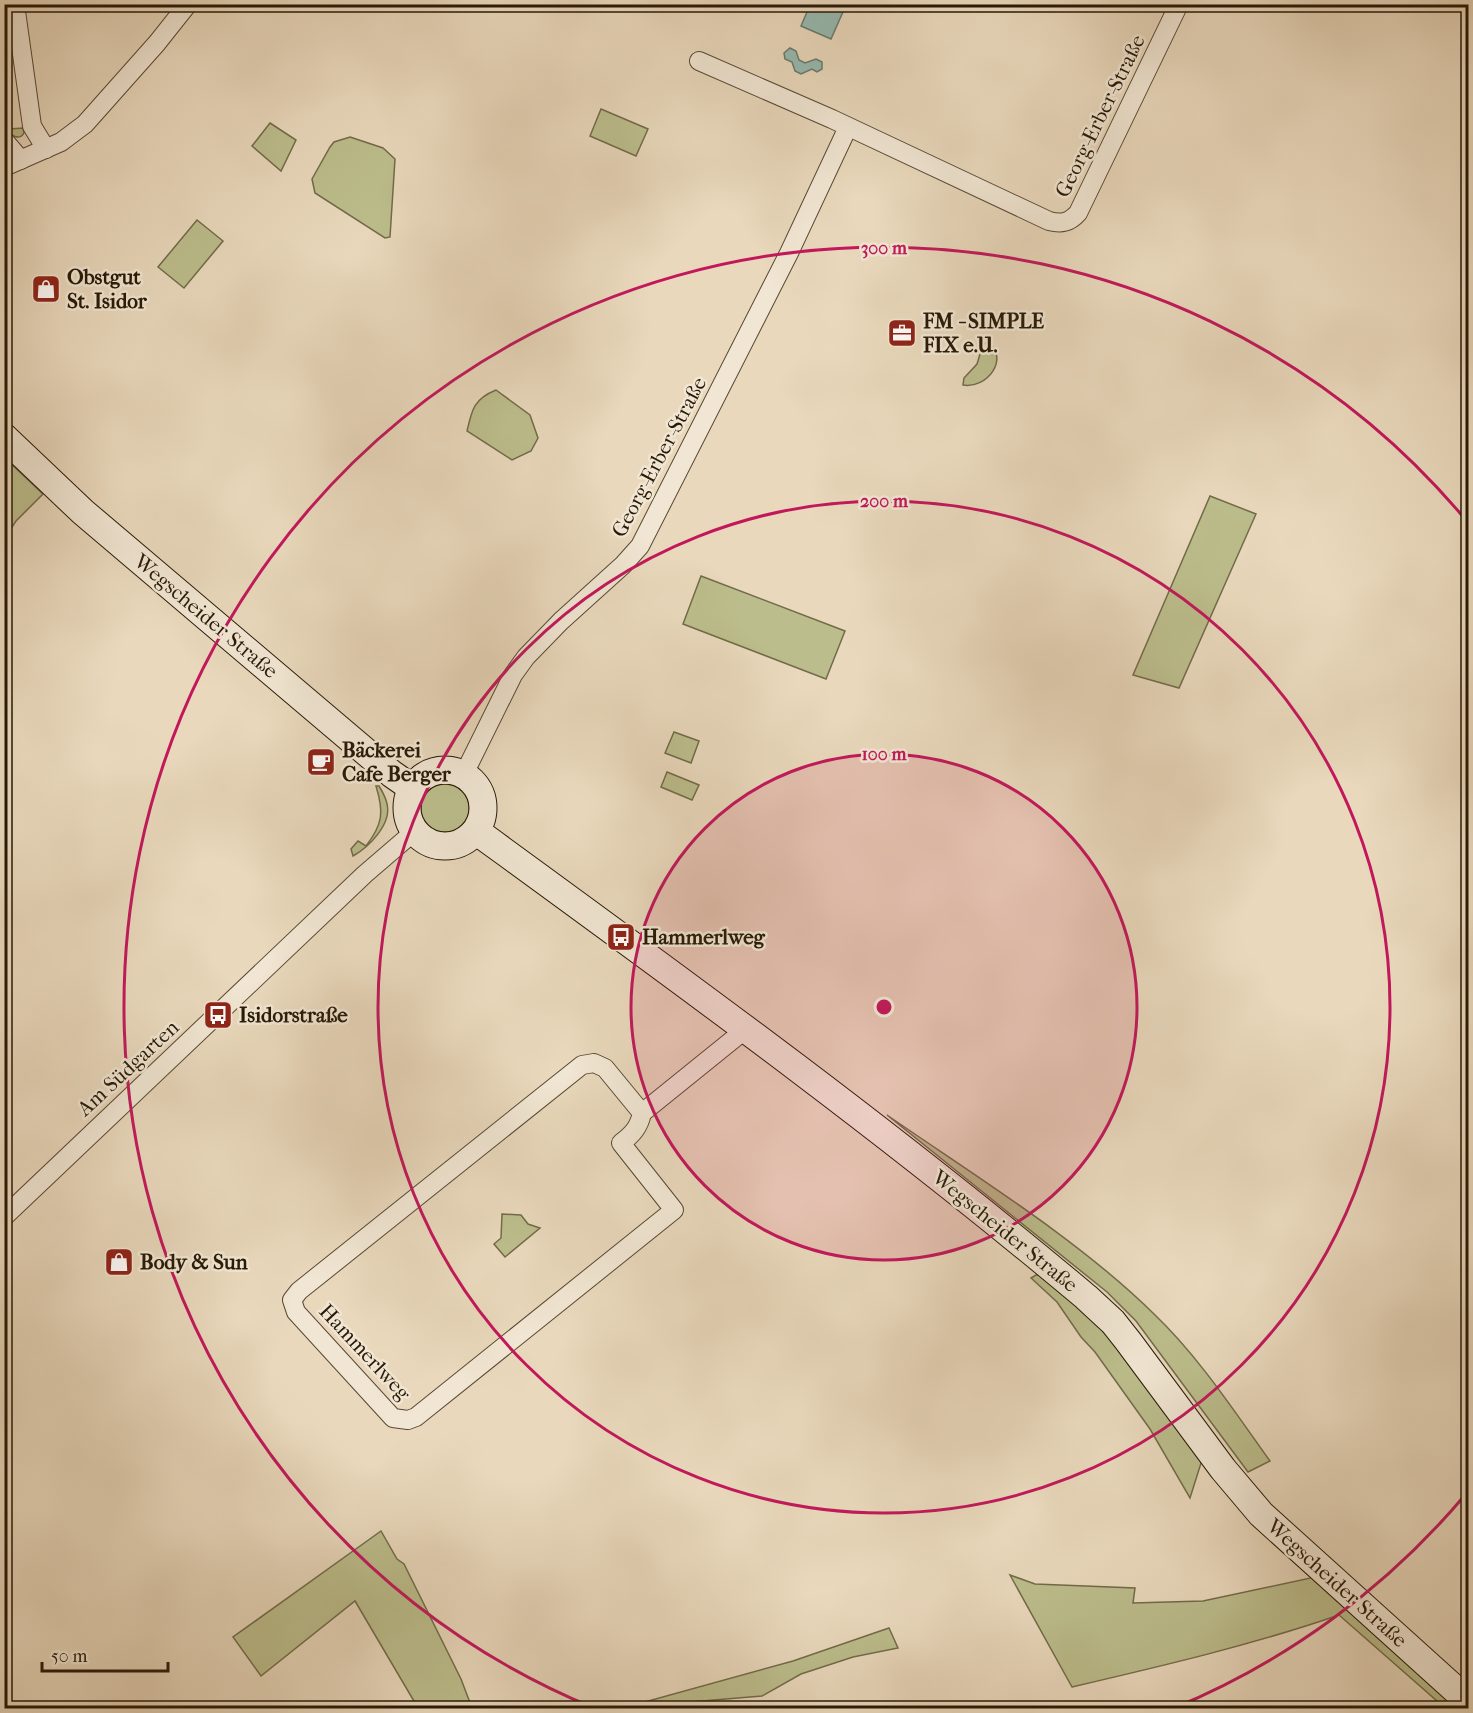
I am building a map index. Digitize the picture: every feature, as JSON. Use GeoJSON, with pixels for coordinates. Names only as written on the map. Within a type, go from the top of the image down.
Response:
{"type":"FeatureCollection","features":[{"type":"Feature","properties":{"kind":"street"},"geometry":{"type":"LineString","coordinates":[[15,4],[32,126],[46,149]]}},
{"type":"Feature","properties":{"kind":"street"},"geometry":{"type":"LineString","coordinates":[[4,140],[13,163],[61,142],[85,124],[157,43],[188,4]]}},
{"type":"Feature","properties":{"kind":"street","name":"Georg-Erber-Straße"},"geometry":{"type":"LineString","coordinates":[[699,62],[848,127],[1049,221],[1059,223],[1067,222],[1078,213],[1179,4]]}},
{"type":"Feature","properties":{"kind":"street","name":"Georg-Erber-Straße"},"geometry":{"type":"LineString","coordinates":[[464,774],[513,675],[526,657],[640,546],[789,253],[848,127]]}},
{"type":"Feature","properties":{"kind":"street","name":"Wegscheider Straße"},"geometry":{"type":"LineString","coordinates":[[4,437],[83,513],[392,774],[412,788]]}},
{"type":"Feature","properties":{"kind":"street"},"geometry":{"type":"LineString","coordinates":[[438,770],[455,770],[464,774],[479,788],[482,797],[483,815],[476,831],[462,843],[440,846],[429,843],[415,831],[407,812],[412,788],[419,779],[438,770]]}},
{"type":"Feature","properties":{"kind":"street","name":"Am Südgarten"},"geometry":{"type":"LineString","coordinates":[[4,1217],[365,874],[415,831]]}},
{"type":"Feature","properties":{"kind":"street","name":"Wegscheider Straße"},"geometry":{"type":"LineString","coordinates":[[476,831],[746,1029],[907,1153],[1086,1297],[1113,1322],[1223,1469],[1261,1514],[1468,1701]]}},
{"type":"Feature","properties":{"kind":"street","name":"Hammerlweg"},"geometry":{"type":"LineString","coordinates":[[642,1113],[605,1068],[594,1063],[582,1065],[299,1291],[292,1300],[296,1312],[393,1418],[408,1420],[416,1417],[674,1210],[621,1143],[632,1135],[639,1125],[642,1113],[746,1029]]}},
{"type":"Feature","properties":{"kind":"green space"},"geometry":{"type":"Polygon","coordinates":[[[5,80],[9,129],[23,128],[24,133],[20,137],[5,130],[5,80]]]}},
{"type":"Feature","properties":{"kind":"green space"},"geometry":{"type":"Polygon","coordinates":[[[601,109],[648,129],[636,156],[590,136],[601,109]]]}},
{"type":"Feature","properties":{"kind":"green space"},"geometry":{"type":"Polygon","coordinates":[[[270,123],[296,140],[281,171],[252,146],[270,123]]]}},
{"type":"Feature","properties":{"kind":"green space"},"geometry":{"type":"Polygon","coordinates":[[[350,137],[383,148],[395,159],[390,237],[385,238],[315,193],[312,179],[330,147],[334,142],[350,137]]]}},
{"type":"Feature","properties":{"kind":"green space"},"geometry":{"type":"Polygon","coordinates":[[[197,220],[223,241],[184,288],[158,267],[197,220]]]}},
{"type":"Feature","properties":{"kind":"green space"},"geometry":{"type":"Polygon","coordinates":[[[988,342],[997,356],[993,371],[980,382],[963,385],[964,378],[977,364],[983,344],[988,342]]]}},
{"type":"Feature","properties":{"kind":"green space"},"geometry":{"type":"Polygon","coordinates":[[[496,390],[530,415],[538,438],[531,451],[512,460],[467,431],[478,401],[496,390]]]}},
{"type":"Feature","properties":{"kind":"green space"},"geometry":{"type":"Polygon","coordinates":[[[5,458],[43,494],[16,521],[5,538],[5,458]]]}},
{"type":"Feature","properties":{"kind":"green space"},"geometry":{"type":"Polygon","coordinates":[[[1210,496],[1256,514],[1179,688],[1133,675],[1210,496]]]}},
{"type":"Feature","properties":{"kind":"green space"},"geometry":{"type":"Polygon","coordinates":[[[701,576],[845,631],[826,679],[683,624],[701,576]]]}},
{"type":"Feature","properties":{"kind":"green space"},"geometry":{"type":"Polygon","coordinates":[[[674,732],[699,741],[691,763],[665,753],[674,732]]]}},
{"type":"Feature","properties":{"kind":"green space"},"geometry":{"type":"Polygon","coordinates":[[[667,772],[699,785],[692,800],[661,787],[667,772]]]}},
{"type":"Feature","properties":{"kind":"green space"},"geometry":{"type":"Polygon","coordinates":[[[440,784],[450,784],[465,794],[469,808],[468,817],[459,828],[450,832],[440,832],[425,822],[421,813],[421,803],[431,788],[440,784]]]}},
{"type":"Feature","properties":{"kind":"green space"},"geometry":{"type":"Polygon","coordinates":[[[376,786],[379,786],[384,795],[388,812],[386,819],[372,841],[366,847],[353,856],[351,849],[358,841],[366,846],[379,824],[381,811],[376,786]]]}},
{"type":"Feature","properties":{"kind":"green space"},"geometry":{"type":"Polygon","coordinates":[[[887,1115],[1025,1209],[1124,1286],[1186,1348],[1270,1461],[1248,1472],[1136,1321],[1107,1292],[887,1115]]]}},
{"type":"Feature","properties":{"kind":"green space"},"geometry":{"type":"Polygon","coordinates":[[[502,1214],[521,1215],[528,1224],[540,1228],[505,1257],[494,1244],[501,1238],[502,1214]]]}},
{"type":"Feature","properties":{"kind":"green space"},"geometry":{"type":"Polygon","coordinates":[[[1036,1275],[1046,1275],[1104,1329],[1202,1460],[1190,1498],[1150,1429],[1057,1302],[1031,1278],[1036,1275]]]}},
{"type":"Feature","properties":{"kind":"green space"},"geometry":{"type":"Polygon","coordinates":[[[381,1531],[397,1559],[404,1564],[461,1679],[472,1708],[418,1708],[355,1601],[261,1676],[233,1637],[381,1531]]]}},
{"type":"Feature","properties":{"kind":"green space"},"geometry":{"type":"Polygon","coordinates":[[[1010,1575],[1035,1584],[1135,1588],[1133,1603],[1203,1601],[1315,1577],[1464,1708],[1445,1708],[1339,1615],[1240,1645],[1072,1687],[1010,1575]]]}},
{"type":"Feature","properties":{"kind":"green space"},"geometry":{"type":"Polygon","coordinates":[[[889,1628],[898,1648],[853,1657],[801,1674],[762,1696],[623,1708],[793,1661],[889,1628]]]}},
{"type":"Feature","properties":{"kind":"water"},"geometry":{"type":"Polygon","coordinates":[[[810,5],[846,5],[831,39],[801,26],[810,5]]]}},
{"type":"Feature","properties":{"kind":"water"},"geometry":{"type":"Polygon","coordinates":[[[790,48],[796,51],[799,60],[805,63],[816,59],[822,62],[822,69],[817,72],[812,69],[801,74],[795,71],[792,62],[785,59],[784,53],[790,48]]]}},
{"type":"Feature","properties":{"kind":"place","name":"Obstgut St. Isidor"},"geometry":{"type":"Point","coordinates":[46,289]}},
{"type":"Feature","properties":{"kind":"place","name":"FM - SIMPLE FIX e.U."},"geometry":{"type":"Point","coordinates":[902,333]}},
{"type":"Feature","properties":{"kind":"place","name":"Bäckerei Cafe Berger"},"geometry":{"type":"Point","coordinates":[321,762]}},
{"type":"Feature","properties":{"kind":"place","name":"Hammerlweg"},"geometry":{"type":"Point","coordinates":[621,937]}},
{"type":"Feature","properties":{"kind":"place","name":"Isidorstraße"},"geometry":{"type":"Point","coordinates":[218,1015]}},
{"type":"Feature","properties":{"kind":"place","name":"Body & Sun"},"geometry":{"type":"Point","coordinates":[119,1262]}}]}
